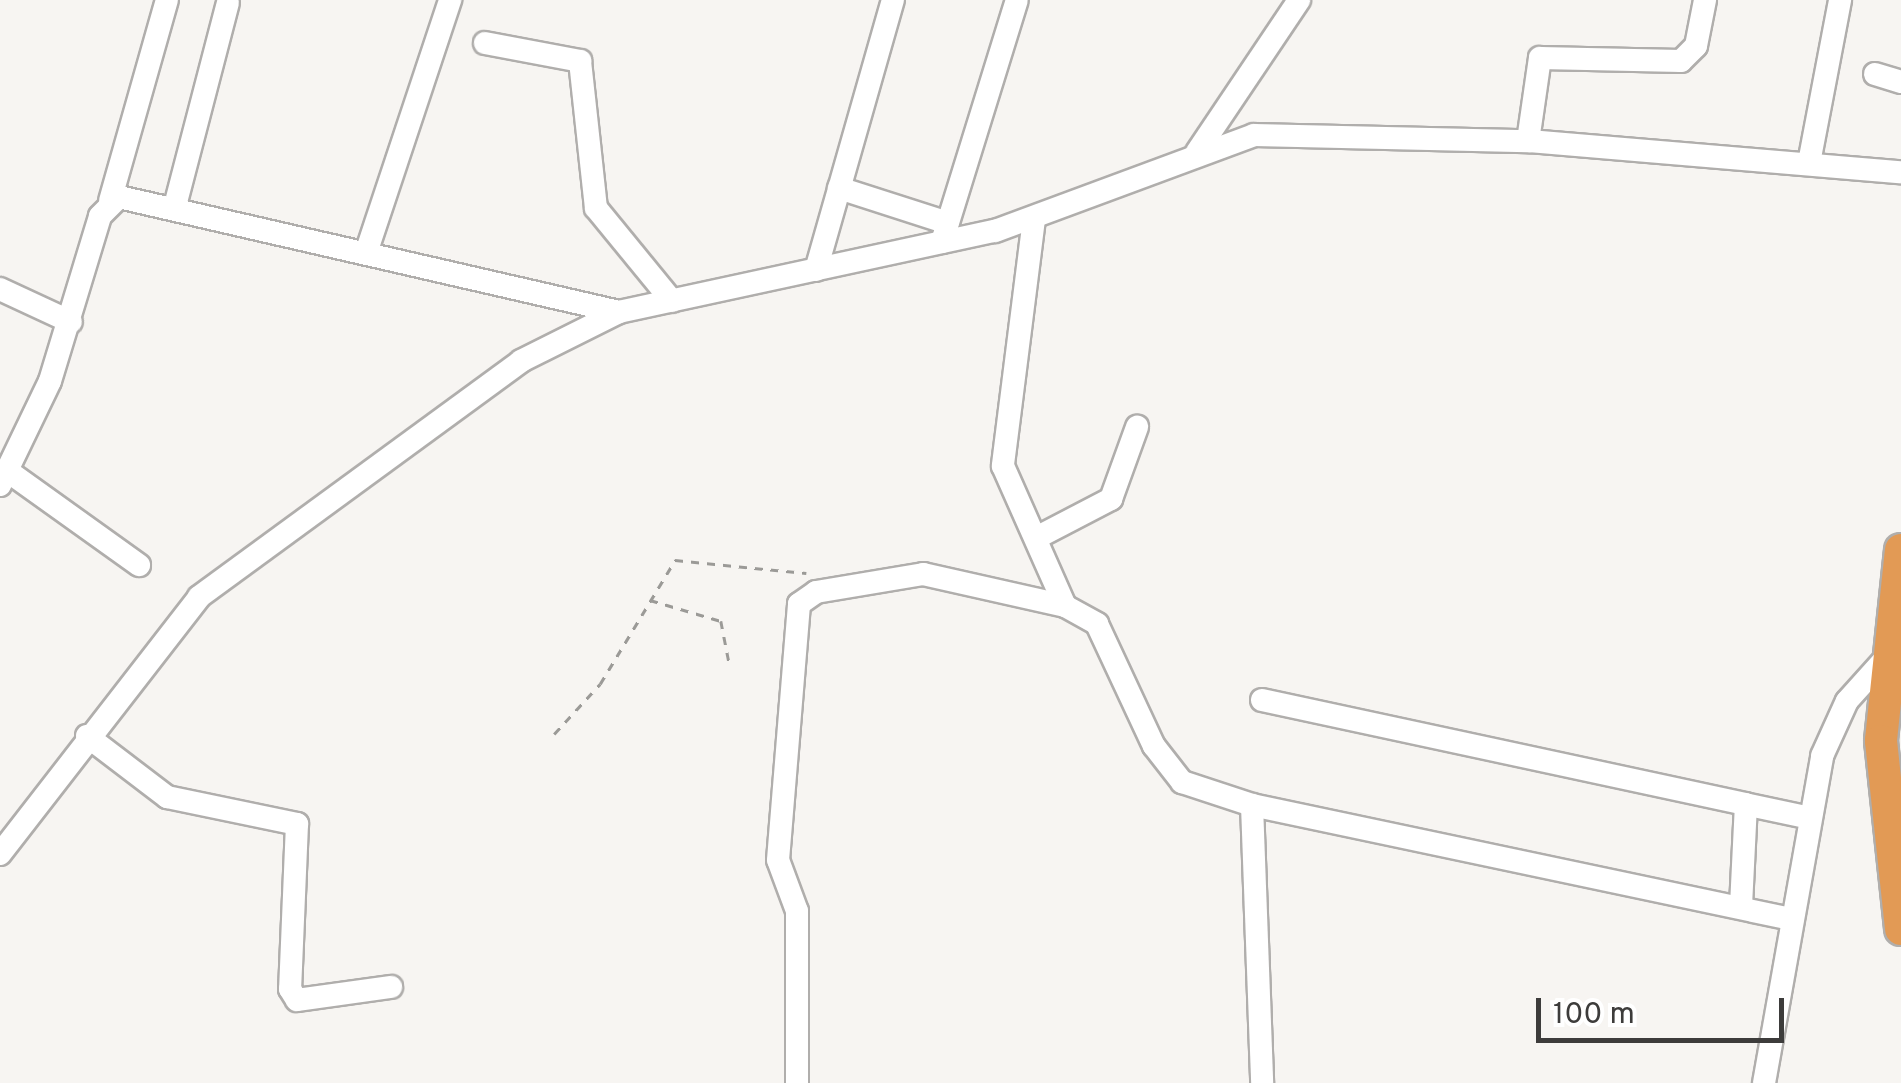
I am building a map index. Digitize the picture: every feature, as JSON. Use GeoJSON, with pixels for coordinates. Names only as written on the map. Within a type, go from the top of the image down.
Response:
{"type":"FeatureCollection","features":[{"type":"Feature","properties":{"kind":"highway"},"geometry":{"type":"LineString","coordinates":[[1901,550],[1884,660],[1884,805],[1901,930]]}},
{"type":"Feature","properties":{"kind":"street"},"geometry":{"type":"LineString","coordinates":[[138,565],[4,478],[23,447],[71,322],[167,0]]}},
{"type":"Feature","properties":{"kind":"street"},"geometry":{"type":"LineString","coordinates":[[366,253],[450,0]]}},
{"type":"Feature","properties":{"kind":"street"},"geometry":{"type":"LineString","coordinates":[[816,270],[894,0]]}},
{"type":"Feature","properties":{"kind":"street"},"geometry":{"type":"LineString","coordinates":[[945,232],[1017,0]]}},
{"type":"Feature","properties":{"kind":"street"},"geometry":{"type":"LineString","coordinates":[[1197,152],[1299,0]]}},
{"type":"Feature","properties":{"kind":"street"},"geometry":{"type":"LineString","coordinates":[[1528,141],[1540,58],[1681,61],[1696,46],[1705,0]]}},
{"type":"Feature","properties":{"kind":"street"},"geometry":{"type":"LineString","coordinates":[[1809,164],[1840,0]]}},
{"type":"Feature","properties":{"kind":"street"},"geometry":{"type":"LineString","coordinates":[[176,206],[228,4]]}},
{"type":"Feature","properties":{"kind":"street"},"geometry":{"type":"LineString","coordinates":[[485,43],[580,61],[596,208],[672,301]]}},
{"type":"Feature","properties":{"kind":"street"},"geometry":{"type":"LineString","coordinates":[[1875,74],[1901,82]]}},
{"type":"Feature","properties":{"kind":"street"},"geometry":{"type":"LineString","coordinates":[[0,854],[164,633],[234,566],[520,361],[620,312],[816,270],[945,232],[1034,220],[1197,152],[1254,135],[1314,132],[1528,141],[1901,172]]}},
{"type":"Feature","properties":{"kind":"street"},"geometry":{"type":"LineString","coordinates":[[839,188],[945,232]]}},
{"type":"Feature","properties":{"kind":"street"},"geometry":{"type":"LineString","coordinates":[[110,201],[176,206],[620,312]]}},
{"type":"Feature","properties":{"kind":"street"},"geometry":{"type":"LineString","coordinates":[[1034,220],[1002,447],[1065,606]]}},
{"type":"Feature","properties":{"kind":"street"},"geometry":{"type":"LineString","coordinates":[[0,289],[71,322]]}},
{"type":"Feature","properties":{"kind":"street"},"geometry":{"type":"LineString","coordinates":[[1036,538],[1111,499],[1137,427]]}},
{"type":"Feature","properties":{"kind":"street"},"geometry":{"type":"LineString","coordinates":[[0,438],[23,447]]}},
{"type":"Feature","properties":{"kind":"street"},"geometry":{"type":"LineString","coordinates":[[797,1083],[796,910],[778,860],[799,604],[816,592],[924,574],[1065,606],[1097,624],[1154,746],[1182,782],[1252,806],[1791,919]]}},
{"type":"Feature","properties":{"kind":"street"},"geometry":{"type":"LineString","coordinates":[[1764,1083],[1791,919],[1829,734],[1884,660]]}},
{"type":"Feature","properties":{"kind":"street"},"geometry":{"type":"LineString","coordinates":[[1262,700],[1810,818]]}},
{"type":"Feature","properties":{"kind":"street"},"geometry":{"type":"LineString","coordinates":[[88,736],[167,797],[298,824],[290,989],[297,1000],[391,987]]}},
{"type":"Feature","properties":{"kind":"street"},"geometry":{"type":"LineString","coordinates":[[1741,906],[1746,804]]}},
{"type":"Feature","properties":{"kind":"street"},"geometry":{"type":"LineString","coordinates":[[1252,806],[1262,1083]]}},
{"type":"Feature","properties":{"kind":"path"},"geometry":{"type":"LineString","coordinates":[[554,734],[600,684],[664,570],[689,556],[819,576]]}},
{"type":"Feature","properties":{"kind":"path"},"geometry":{"type":"LineString","coordinates":[[648,599],[668,612],[722,620],[730,667]]}}]}
